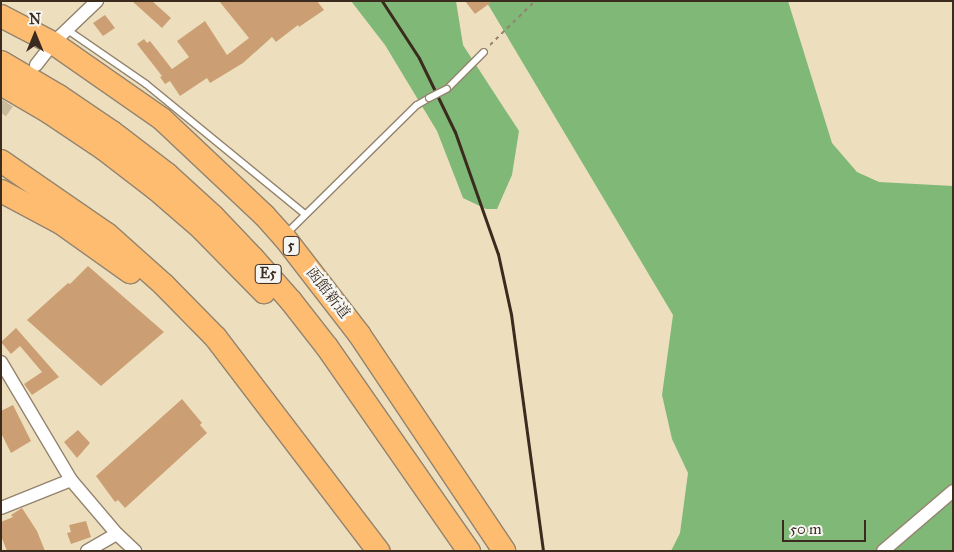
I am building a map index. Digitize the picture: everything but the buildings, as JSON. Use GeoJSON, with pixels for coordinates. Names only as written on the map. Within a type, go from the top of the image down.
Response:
{"type":"FeatureCollection","features":[{"type":"Feature","properties":{"kind":"highway","name":"函館新道"},"geometry":{"type":"LineString","coordinates":[[1,16],[61,37],[162,119],[284,236],[359,334],[504,551]]}},
{"type":"Feature","properties":{"kind":"highway","name":"E5"},"geometry":{"type":"LineString","coordinates":[[1,62],[59,96],[112,132],[166,174],[213,216],[291,301],[327,347],[468,551]]}},
{"type":"Feature","properties":{"kind":"highway","name":"E5"},"geometry":{"type":"LineString","coordinates":[[1,84],[49,112],[104,149],[156,189],[208,235],[282,310],[468,551]]}},
{"type":"Feature","properties":{"kind":"highway"},"geometry":{"type":"LineString","coordinates":[[1,161],[107,234],[164,285],[216,338],[378,551]]}},
{"type":"Feature","properties":{"kind":"highway"},"geometry":{"type":"LineString","coordinates":[[1,191],[61,223],[123,265],[202,344],[216,338]]}},
{"type":"Feature","properties":{"kind":"street"},"geometry":{"type":"LineString","coordinates":[[36,64],[97,1]]}},
{"type":"Feature","properties":{"kind":"street"},"geometry":{"type":"LineString","coordinates":[[1,362],[71,480],[117,534],[135,551]]}},
{"type":"Feature","properties":{"kind":"street"},"geometry":{"type":"LineString","coordinates":[[1,508],[71,480]]}},
{"type":"Feature","properties":{"kind":"street"},"geometry":{"type":"LineString","coordinates":[[883,551],[953,491]]}},
{"type":"Feature","properties":{"kind":"street"},"geometry":{"type":"LineString","coordinates":[[87,551],[117,534]]}},
{"type":"Feature","properties":{"kind":"lane"},"geometry":{"type":"LineString","coordinates":[[61,37],[146,84],[305,214]]}},
{"type":"Feature","properties":{"kind":"lane"},"geometry":{"type":"LineString","coordinates":[[284,236],[417,106],[428,98],[447,89],[484,52]]}},
{"type":"Feature","properties":{"kind":"path"},"geometry":{"type":"LineString","coordinates":[[484,52],[534,1]]}},
{"type":"Feature","properties":{"kind":"green space"},"geometry":{"type":"Polygon","coordinates":[[[351,1],[456,1],[463,45],[519,131],[512,175],[497,209],[486,209],[463,198],[437,131],[385,45],[351,1]]]}},
{"type":"Feature","properties":{"kind":"green space"},"geometry":{"type":"Polygon","coordinates":[[[486,1],[788,1],[832,143],[857,172],[879,182],[953,186],[953,551],[671,551],[680,533],[688,473],[672,439],[662,395],[673,315],[486,1]]]}},
{"type":"Feature","properties":{"kind":"tunnel"},"geometry":{"type":"LineString","coordinates":[[1,113],[18,89]]}},
{"type":"Feature","properties":{"kind":"railway"},"geometry":{"type":"LineString","coordinates":[[382,1],[419,58],[455,132],[498,254],[511,314],[543,551]]}}]}
